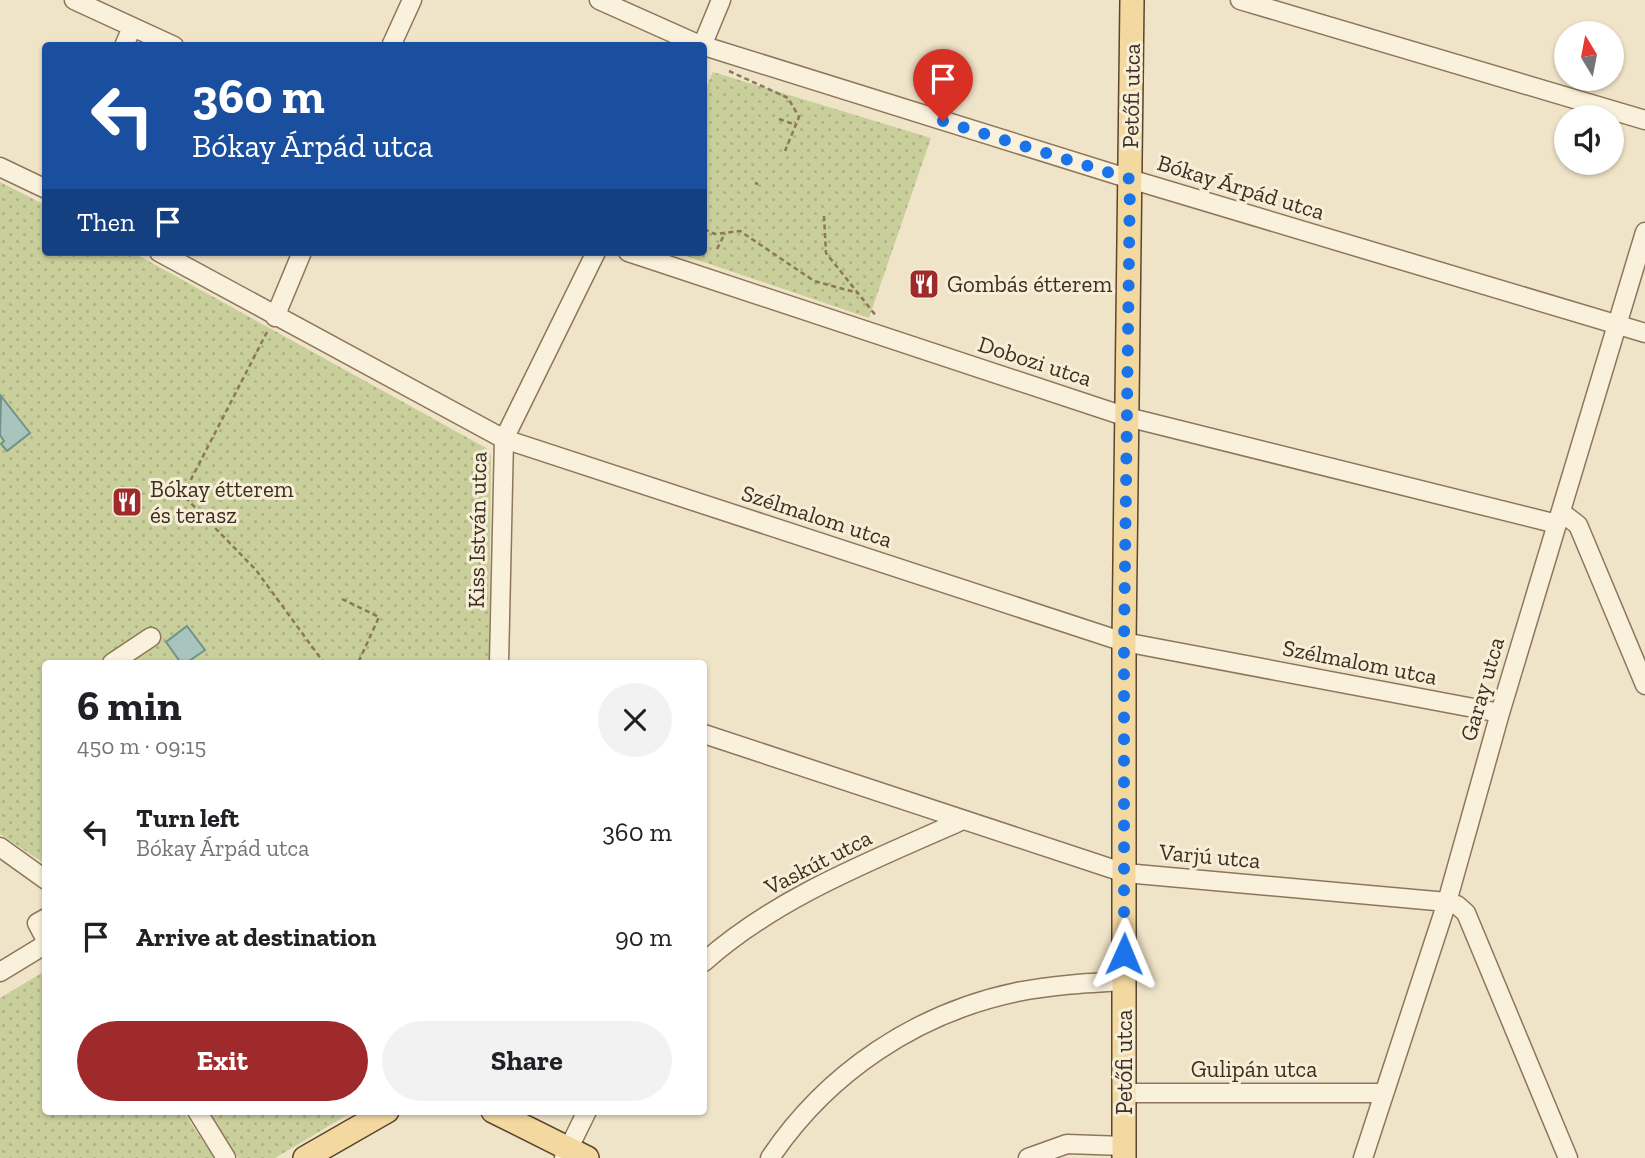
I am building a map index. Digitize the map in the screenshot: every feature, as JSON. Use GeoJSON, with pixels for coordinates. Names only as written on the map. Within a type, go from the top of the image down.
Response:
{"type":"FeatureCollection","features":[{"type":"Feature","properties":{"kind":"main road","name":"Petőfi utca"},"geometry":{"type":"LineString","coordinates":[[1124,1152],[1124,642],[1132,0]]}},
{"type":"Feature","properties":{"kind":"main road"},"geometry":{"type":"LineString","coordinates":[[306,1158],[380,1115]]}},
{"type":"Feature","properties":{"kind":"main road"},"geometry":{"type":"LineString","coordinates":[[500,1115],[573,1155]]}},
{"type":"Feature","properties":{"kind":"street"},"geometry":{"type":"LineString","coordinates":[[75,0],[165,42]]}},
{"type":"Feature","properties":{"kind":"street"},"geometry":{"type":"LineString","coordinates":[[393,42],[412,0]]}},
{"type":"Feature","properties":{"kind":"street","name":"Bókay Árpád utca"},"geometry":{"type":"LineString","coordinates":[[599,0],[694,42]]}},
{"type":"Feature","properties":{"kind":"street"},"geometry":{"type":"LineString","coordinates":[[705,42],[721,0]]}},
{"type":"Feature","properties":{"kind":"street"},"geometry":{"type":"LineString","coordinates":[[1240,0],[1645,120]]}},
{"type":"Feature","properties":{"kind":"street"},"geometry":{"type":"LineString","coordinates":[[126,42],[132,27]]}},
{"type":"Feature","properties":{"kind":"street","name":"Bókay Árpád utca"},"geometry":{"type":"LineString","coordinates":[[707,47],[1130,179],[1645,333]]}},
{"type":"Feature","properties":{"kind":"street"},"geometry":{"type":"LineString","coordinates":[[0,167],[42,187]]}},
{"type":"Feature","properties":{"kind":"street","name":"Garay utca"},"geometry":{"type":"LineString","coordinates":[[1363,1158],[1447,902],[1500,713],[1645,232]]}},
{"type":"Feature","properties":{"kind":"street","name":"Szélmalom utca"},"geometry":{"type":"LineString","coordinates":[[166,256],[504,439],[1124,642],[1500,713]]}},
{"type":"Feature","properties":{"kind":"street"},"geometry":{"type":"LineString","coordinates":[[275,317],[300,256]]}},
{"type":"Feature","properties":{"kind":"street","name":"Kiss István utca"},"geometry":{"type":"LineString","coordinates":[[499,660],[504,439],[594,256]]}},
{"type":"Feature","properties":{"kind":"street","name":"Dobozi utca"},"geometry":{"type":"LineString","coordinates":[[640,256],[1127,417],[1559,518]]}},
{"type":"Feature","properties":{"kind":"street"},"geometry":{"type":"LineString","coordinates":[[1559,518],[1578,525],[1645,685]]}},
{"type":"Feature","properties":{"kind":"street"},"geometry":{"type":"LineString","coordinates":[[116,660],[151,637]]}},
{"type":"Feature","properties":{"kind":"street","name":"Varjú utca"},"geometry":{"type":"LineString","coordinates":[[707,735],[1125,873],[1447,902]]}},
{"type":"Feature","properties":{"kind":"street","name":"Vaskút utca"},"geometry":{"type":"LineString","coordinates":[[707,959],[739,932],[798,897],[844,873],[963,820]]}},
{"type":"Feature","properties":{"kind":"street"},"geometry":{"type":"LineString","coordinates":[[0,847],[42,877]]}},
{"type":"Feature","properties":{"kind":"street"},"geometry":{"type":"LineString","coordinates":[[1447,902],[1457,905],[1466,913],[1568,1158]]}},
{"type":"Feature","properties":{"kind":"street"},"geometry":{"type":"LineString","coordinates":[[0,972],[42,945]]}},
{"type":"Feature","properties":{"kind":"street"},"geometry":{"type":"LineString","coordinates":[[770,1158],[800,1118],[830,1088],[867,1057],[916,1027],[965,1006],[1017,992],[1077,983],[1124,981]]}},
{"type":"Feature","properties":{"kind":"street","name":"Gulipán utca"},"geometry":{"type":"LineString","coordinates":[[1125,1093],[1384,1093]]}},
{"type":"Feature","properties":{"kind":"street"},"geometry":{"type":"LineString","coordinates":[[199,1115],[226,1158]]}},
{"type":"Feature","properties":{"kind":"street"},"geometry":{"type":"LineString","coordinates":[[573,1155],[586,1115]]}},
{"type":"Feature","properties":{"kind":"street"},"geometry":{"type":"LineString","coordinates":[[1028,1158],[1067,1144],[1124,1152]]}},
{"type":"Feature","properties":{"kind":"path"},"geometry":{"type":"LineString","coordinates":[[722,64],[730,73],[788,98],[799,117],[785,151]]}},
{"type":"Feature","properties":{"kind":"path"},"geometry":{"type":"LineString","coordinates":[[779,119],[796,125]]}},
{"type":"Feature","properties":{"kind":"path"},"geometry":{"type":"LineString","coordinates":[[824,216],[826,253],[881,322]]}},
{"type":"Feature","properties":{"kind":"path"},"geometry":{"type":"LineString","coordinates":[[707,230],[715,234],[740,232],[814,281],[858,293]]}},
{"type":"Feature","properties":{"kind":"path"},"geometry":{"type":"LineString","coordinates":[[717,249],[725,233]]}},
{"type":"Feature","properties":{"kind":"path"},"geometry":{"type":"LineString","coordinates":[[275,317],[183,495],[256,570],[322,660]]}},
{"type":"Feature","properties":{"kind":"path"},"geometry":{"type":"LineString","coordinates":[[342,598],[379,617],[359,660]]}},
{"type":"Feature","properties":{"kind":"green space"},"geometry":{"type":"Polygon","coordinates":[[[713,72],[931,138],[869,318],[686,256],[707,256],[707,85],[713,72]]]}},
{"type":"Feature","properties":{"kind":"green space"},"geometry":{"type":"Polygon","coordinates":[[[0,182],[42,203],[42,256],[139,256],[488,449],[491,456],[489,660],[42,660],[42,862],[0,834],[0,182]]]}},
{"type":"Feature","properties":{"kind":"green space"},"geometry":{"type":"Polygon","coordinates":[[[42,973],[42,1115],[186,1115],[214,1158],[0,1158],[0,998],[42,973]]]}},
{"type":"Feature","properties":{"kind":"green space"},"geometry":{"type":"Polygon","coordinates":[[[206,1115],[347,1115],[275,1158],[239,1158],[225,1148],[206,1115]]]}},
{"type":"Feature","properties":{"kind":"water"},"geometry":{"type":"Polygon","coordinates":[[[1,396],[30,433],[7,451],[1,444],[4,441],[0,435],[1,396]]]}},
{"type":"Feature","properties":{"kind":"water"},"geometry":{"type":"Polygon","coordinates":[[[187,626],[205,650],[190,660],[179,660],[166,642],[187,626]]]}},
{"type":"Feature","properties":{"kind":"place","name":"Gombás étterem"},"geometry":{"type":"Point","coordinates":[924,284]}},
{"type":"Feature","properties":{"kind":"place","name":"Bókay étterem és terasz"},"geometry":{"type":"Point","coordinates":[127,502]}},
{"type":"Feature","properties":{"kind":"route"},"geometry":{"type":"LineString","coordinates":[[943,121],[1130,179],[1124,642],[1124,954]]}}]}
